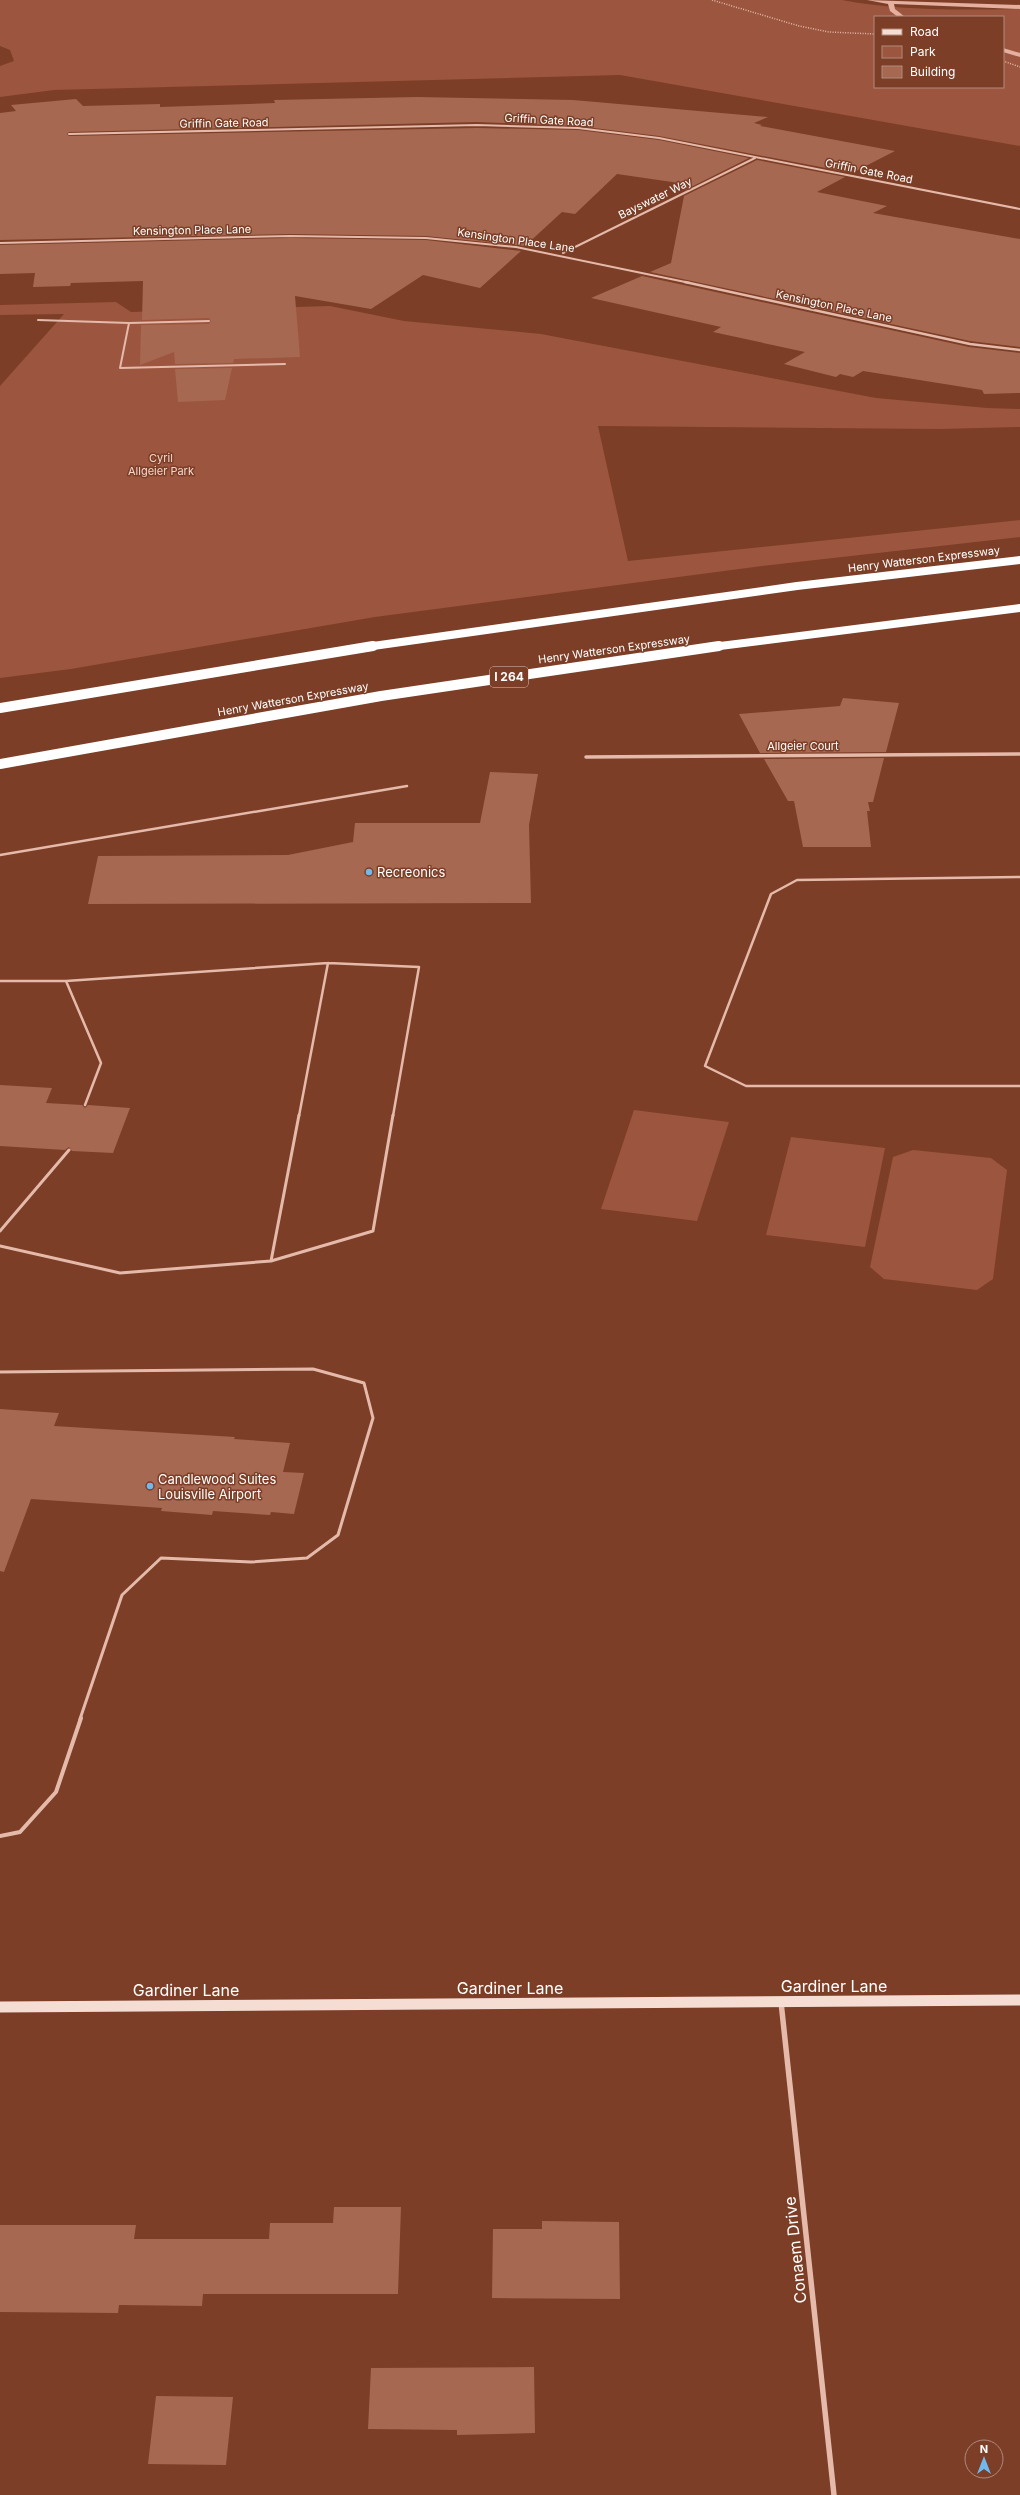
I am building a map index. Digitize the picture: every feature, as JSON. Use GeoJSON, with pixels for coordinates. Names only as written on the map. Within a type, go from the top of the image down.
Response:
{"type":"FeatureCollection","features":[{"type":"Feature","properties":{"kind":"highway","name":"Henry Watterson Expressway"},"geometry":{"type":"LineString","coordinates":[[0,708],[424,638],[774,589],[1020,560]]}},
{"type":"Feature","properties":{"kind":"highway","name":"Henry Watterson Expressway"},"geometry":{"type":"LineString","coordinates":[[0,764],[302,709],[521,675],[723,645],[1020,608]]}},
{"type":"Feature","properties":{"kind":"street","name":"Griffin Gate Road"},"geometry":{"type":"LineString","coordinates":[[69,134],[477,125],[545,126],[659,138],[1020,209]]}},
{"type":"Feature","properties":{"kind":"street","name":"Bayswater Way"},"geometry":{"type":"LineString","coordinates":[[562,253],[755,158]]}},
{"type":"Feature","properties":{"kind":"street","name":"Kensington Place Lane"},"geometry":{"type":"LineString","coordinates":[[0,243],[382,234],[457,239],[562,253],[970,344],[1020,350]]}},
{"type":"Feature","properties":{"kind":"street","name":"Allgeier Court"},"geometry":{"type":"LineString","coordinates":[[586,757],[1020,754]]}},
{"type":"Feature","properties":{"kind":"street","name":"Gardiner Lane"},"geometry":{"type":"LineString","coordinates":[[0,2007],[1020,2000]]}},
{"type":"Feature","properties":{"kind":"street","name":"Conaem Drive"},"geometry":{"type":"LineString","coordinates":[[781,2002],[834,2495]]}},
{"type":"Feature","properties":{"kind":"lane"},"geometry":{"type":"LineString","coordinates":[[38,320],[59,319],[129,323],[209,321]]}},
{"type":"Feature","properties":{"kind":"lane"},"geometry":{"type":"LineString","coordinates":[[129,323],[120,368],[285,364]]}},
{"type":"Feature","properties":{"kind":"lane"},"geometry":{"type":"LineString","coordinates":[[0,855],[406,786]]}},
{"type":"Feature","properties":{"kind":"lane"},"geometry":{"type":"LineString","coordinates":[[1020,877],[797,880],[771,894],[705,1066],[746,1086],[1020,1086]]}},
{"type":"Feature","properties":{"kind":"lane"},"geometry":{"type":"LineString","coordinates":[[271,1261],[328,963]]}},
{"type":"Feature","properties":{"kind":"lane"},"geometry":{"type":"LineString","coordinates":[[0,981],[66,981],[328,963],[419,968],[373,1231],[271,1261],[120,1273],[0,1246]]}},
{"type":"Feature","properties":{"kind":"lane"},"geometry":{"type":"LineString","coordinates":[[66,981],[101,1062],[85,1105]]}},
{"type":"Feature","properties":{"kind":"lane"},"geometry":{"type":"LineString","coordinates":[[0,1231],[69,1150]]}},
{"type":"Feature","properties":{"kind":"lane"},"geometry":{"type":"LineString","coordinates":[[0,1372],[313,1369],[364,1383],[373,1418],[338,1535],[307,1558],[252,1562],[161,1558],[122,1595],[56,1792],[20,1832],[0,1836]]}},
{"type":"Feature","properties":{"kind":"path"},"geometry":{"type":"LineString","coordinates":[[712,0],[799,26],[829,32],[874,34]]}},
{"type":"Feature","properties":{"kind":"path"},"geometry":{"type":"LineString","coordinates":[[1004,61],[1020,68]]}},
{"type":"Feature","properties":{"kind":"green space"},"geometry":{"type":"Polygon","coordinates":[[[0,0],[842,0],[864,4],[908,8],[1020,9],[1020,146],[620,75],[54,90],[0,97],[0,66],[14,61],[10,50],[0,46],[0,0]]]}},
{"type":"Feature","properties":{"kind":"green space","name":"Cyril Allgeier Park"},"geometry":{"type":"Polygon","coordinates":[[[116,302],[131,312],[330,306],[404,321],[541,334],[876,398],[987,408],[1020,409],[1020,427],[940,429],[598,426],[628,561],[1020,520],[1020,537],[762,566],[375,617],[71,669],[0,678],[0,386],[64,314],[0,315],[0,305],[116,302]]]}},
{"type":"Feature","properties":{"kind":"green space"},"geometry":{"type":"Polygon","coordinates":[[[634,1110],[729,1122],[697,1221],[601,1209],[634,1110]]]}},
{"type":"Feature","properties":{"kind":"green space"},"geometry":{"type":"Polygon","coordinates":[[[791,1137],[885,1148],[865,1247],[766,1235],[791,1137]]]}},
{"type":"Feature","properties":{"kind":"green space"},"geometry":{"type":"Polygon","coordinates":[[[913,1150],[991,1158],[1007,1170],[993,1279],[977,1290],[884,1279],[870,1267],[893,1157],[913,1150]]]}},
{"type":"Feature","properties":{"kind":"building"},"geometry":{"type":"Polygon","coordinates":[[[417,97],[573,100],[768,117],[754,123],[762,125],[760,126],[895,151],[852,173],[659,136],[578,126],[477,122],[69,132],[67,134],[69,136],[477,128],[578,130],[659,140],[749,158],[685,190],[686,184],[617,174],[575,214],[562,212],[525,246],[426,236],[290,234],[0,240],[0,113],[16,111],[11,105],[76,99],[83,106],[160,104],[160,107],[275,103],[274,100],[417,97]]]}},
{"type":"Feature","properties":{"kind":"building"},"geometry":{"type":"Polygon","coordinates":[[[757,160],[845,177],[817,192],[887,206],[873,213],[1020,239],[1020,347],[970,341],[650,272],[671,263],[684,196],[757,160]]]}},
{"type":"Feature","properties":{"kind":"building"},"geometry":{"type":"Polygon","coordinates":[[[290,238],[426,240],[521,251],[480,288],[423,275],[371,309],[295,296],[300,357],[234,359],[233,363],[175,364],[174,352],[140,365],[141,325],[209,324],[211,321],[209,318],[142,320],[143,281],[71,283],[70,286],[33,287],[35,273],[0,274],[0,245],[290,238]]]}},
{"type":"Feature","properties":{"kind":"building"},"geometry":{"type":"Polygon","coordinates":[[[642,276],[969,347],[1020,353],[1020,393],[984,394],[982,390],[863,371],[853,377],[840,374],[836,377],[784,364],[805,352],[713,332],[721,327],[591,298],[642,276]]]}},
{"type":"Feature","properties":{"kind":"building"},"geometry":{"type":"Polygon","coordinates":[[[232,368],[225,400],[178,402],[175,369],[232,368]]]}},
{"type":"Feature","properties":{"kind":"building"},"geometry":{"type":"Polygon","coordinates":[[[843,698],[899,703],[886,752],[760,753],[739,714],[840,706],[843,698]]]}},
{"type":"Feature","properties":{"kind":"building"},"geometry":{"type":"Polygon","coordinates":[[[884,758],[873,802],[868,802],[870,811],[867,811],[871,847],[803,847],[794,801],[788,801],[764,759],[884,758]]]}},
{"type":"Feature","properties":{"kind":"building"},"geometry":{"type":"Polygon","coordinates":[[[490,772],[538,774],[529,825],[531,903],[88,904],[98,856],[288,855],[353,842],[355,823],[480,823],[490,772]]]}},
{"type":"Feature","properties":{"kind":"building"},"geometry":{"type":"Polygon","coordinates":[[[0,1085],[52,1088],[46,1103],[82,1105],[85,1108],[88,1105],[130,1108],[113,1153],[72,1151],[69,1147],[65,1150],[0,1146],[0,1085]]]}},
{"type":"Feature","properties":{"kind":"building","name":"Candlewood Suites Louisville Airport"},"geometry":{"type":"Polygon","coordinates":[[[0,1409],[59,1413],[54,1426],[235,1437],[234,1439],[290,1443],[283,1472],[304,1473],[294,1514],[271,1512],[270,1515],[213,1511],[212,1515],[161,1511],[162,1508],[31,1499],[4,1572],[0,1571],[0,1409]]]}},
{"type":"Feature","properties":{"kind":"building"},"geometry":{"type":"Polygon","coordinates":[[[334,2207],[401,2207],[398,2294],[203,2294],[202,2306],[119,2305],[118,2313],[0,2312],[0,2225],[136,2225],[134,2239],[269,2239],[270,2223],[333,2223],[334,2207]]]}},
{"type":"Feature","properties":{"kind":"building"},"geometry":{"type":"Polygon","coordinates":[[[542,2221],[619,2222],[620,2299],[492,2298],[493,2229],[542,2229],[542,2221]]]}},
{"type":"Feature","properties":{"kind":"building"},"geometry":{"type":"Polygon","coordinates":[[[534,2367],[535,2433],[457,2435],[457,2430],[368,2429],[371,2368],[534,2367]]]}},
{"type":"Feature","properties":{"kind":"building"},"geometry":{"type":"Polygon","coordinates":[[[156,2396],[233,2397],[226,2465],[148,2464],[156,2396]]]}},
{"type":"Feature","properties":{"kind":"waterway"},"geometry":{"type":"LineString","coordinates":[[870,0],[891,2]]}},
{"type":"Feature","properties":{"kind":"waterway"},"geometry":{"type":"LineString","coordinates":[[891,2],[1020,7]]}},
{"type":"Feature","properties":{"kind":"waterway"},"geometry":{"type":"LineString","coordinates":[[891,2],[892,10],[901,16]]}},
{"type":"Feature","properties":{"kind":"waterway"},"geometry":{"type":"LineString","coordinates":[[1004,50],[1020,55]]}},
{"type":"Feature","properties":{"kind":"place","name":"Recreonics"},"geometry":{"type":"Point","coordinates":[369,872]}},
{"type":"Feature","properties":{"kind":"place","name":"Candlewood Suites Louisville Airport"},"geometry":{"type":"Point","coordinates":[150,1486]}}]}
